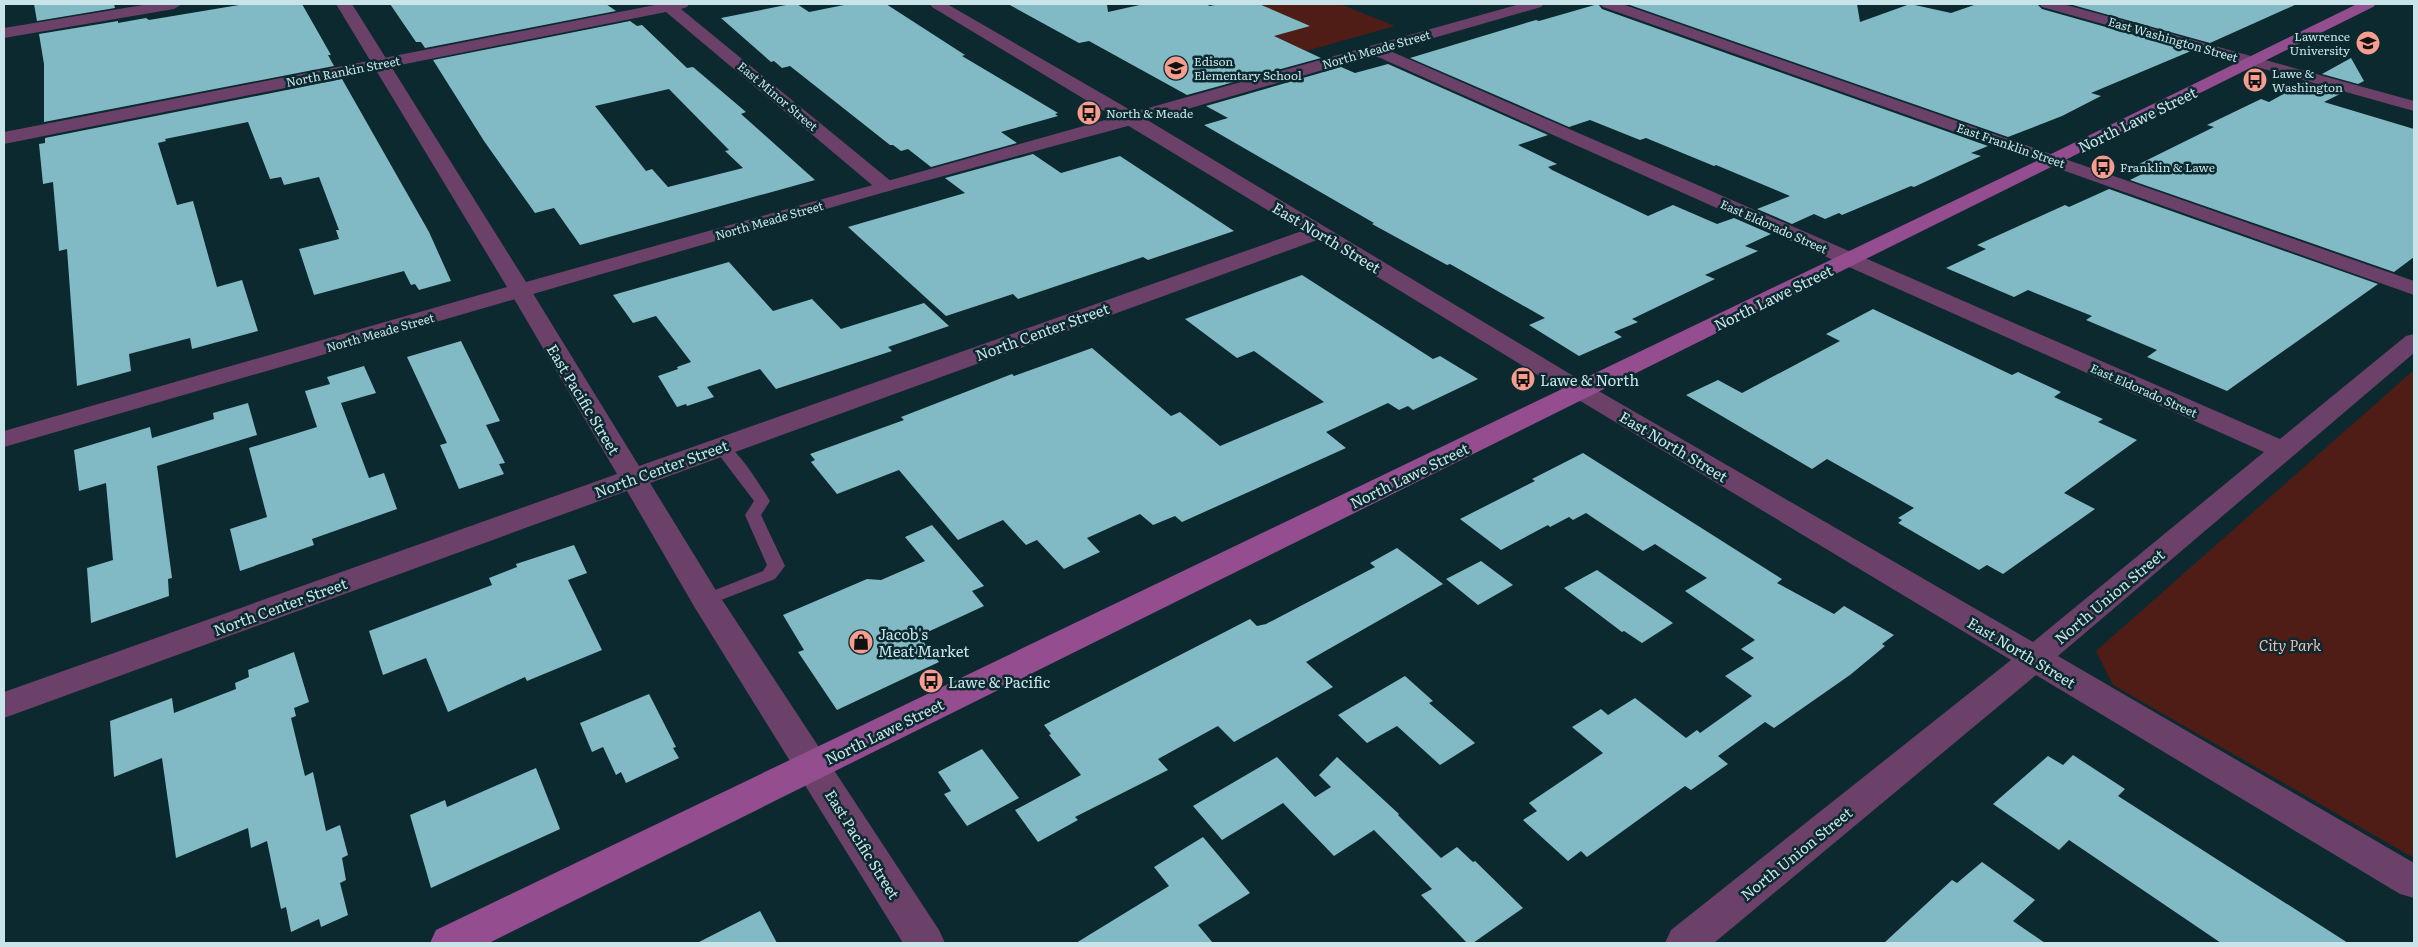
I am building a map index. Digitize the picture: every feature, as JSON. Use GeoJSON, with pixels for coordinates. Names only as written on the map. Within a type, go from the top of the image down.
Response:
{"type":"FeatureCollection","features":[{"type":"Feature","properties":{"kind":"main road","name":"North Lawe Street"},"geometry":{"type":"LineString","coordinates":[[450,943],[2054,160],[2368,4]]}},
{"type":"Feature","properties":{"kind":"street"},"geometry":{"type":"LineString","coordinates":[[4,33],[174,4]]}},
{"type":"Feature","properties":{"kind":"street","name":"East Pacific Street"},"geometry":{"type":"LineString","coordinates":[[344,4],[382,63],[706,600],[814,766],[925,943]]}},
{"type":"Feature","properties":{"kind":"street","name":"East North Street"},"geometry":{"type":"LineString","coordinates":[[937,4],[1133,120],[1581,391],[2414,882]]}},
{"type":"Feature","properties":{"kind":"street","name":"North Meade Street"},"geometry":{"type":"LineString","coordinates":[[4,439],[885,186],[1133,120],[1536,4]]}},
{"type":"Feature","properties":{"kind":"street","name":"East Franklin Street"},"geometry":{"type":"LineString","coordinates":[[1608,4],[2414,288]]}},
{"type":"Feature","properties":{"kind":"street","name":"East Washington Street"},"geometry":{"type":"LineString","coordinates":[[2047,4],[2414,106]]}},
{"type":"Feature","properties":{"kind":"street","name":"North Rankin Street"},"geometry":{"type":"LineString","coordinates":[[4,138],[676,5]]}},
{"type":"Feature","properties":{"kind":"street","name":"East Minor Street"},"geometry":{"type":"LineString","coordinates":[[676,5],[885,186]]}},
{"type":"Feature","properties":{"kind":"street","name":"East Eldorado Street"},"geometry":{"type":"LineString","coordinates":[[1375,50],[2282,450]]}},
{"type":"Feature","properties":{"kind":"street","name":"North Center Street"},"geometry":{"type":"LineString","coordinates":[[4,705],[1318,232]]}},
{"type":"Feature","properties":{"kind":"street","name":"North Union Street"},"geometry":{"type":"LineString","coordinates":[[1685,943],[2033,659],[2414,341]]}},
{"type":"Feature","properties":{"kind":"lane"},"geometry":{"type":"LineString","coordinates":[[706,600],[770,575],[776,566],[754,515],[762,501],[722,447]]}},
{"type":"Feature","properties":{"kind":"green space"},"geometry":{"type":"Polygon","coordinates":[[[1259,4],[1340,4],[1395,26],[1306,51],[1274,36],[1309,26],[1259,4]]]}},
{"type":"Feature","properties":{"kind":"green space","name":"City Park"},"geometry":{"type":"Polygon","coordinates":[[[2414,370],[2414,858],[2113,685],[2096,651],[2414,370]]]}},
{"type":"Feature","properties":{"kind":"building"},"geometry":{"type":"Polygon","coordinates":[[[34,4],[114,4],[115,8],[37,21],[34,4]]]}},
{"type":"Feature","properties":{"kind":"building"},"geometry":{"type":"Polygon","coordinates":[[[245,4],[302,4],[331,55],[328,55],[334,66],[44,122],[44,64],[39,34],[118,21],[118,23],[146,18],[149,20],[245,4]]]}},
{"type":"Feature","properties":{"kind":"building"},"geometry":{"type":"Polygon","coordinates":[[[390,4],[606,4],[616,11],[425,48],[421,42],[416,42],[390,4]]]}},
{"type":"Feature","properties":{"kind":"building"},"geometry":{"type":"Polygon","coordinates":[[[797,4],[809,12],[849,4],[886,4],[965,55],[962,56],[1058,113],[1055,114],[1058,116],[1001,132],[1017,143],[931,167],[908,149],[901,151],[890,145],[790,66],[782,68],[774,61],[771,62],[721,18],[797,4]]]}},
{"type":"Feature","properties":{"kind":"building"},"geometry":{"type":"Polygon","coordinates":[[[1008,4],[1107,4],[1108,12],[1144,4],[1205,4],[1210,6],[1219,4],[1259,4],[1310,26],[1274,36],[1321,58],[1187,95],[1089,41],[1079,43],[1008,4]]]}},
{"type":"Feature","properties":{"kind":"building"},"geometry":{"type":"Polygon","coordinates":[[[1598,4],[1602,9],[1988,146],[1971,153],[1981,156],[1914,187],[1911,186],[1842,215],[1839,213],[1825,219],[1814,214],[1792,224],[1757,209],[1790,196],[1646,138],[1640,140],[1590,120],[1569,127],[1410,58],[1536,20],[1539,21],[1598,4]]]}},
{"type":"Feature","properties":{"kind":"building"},"geometry":{"type":"Polygon","coordinates":[[[1627,4],[1857,4],[1860,22],[1910,4],[1951,13],[1977,4],[2037,4],[2042,9],[2191,51],[2091,93],[2101,96],[2062,116],[2008,137],[1627,4]]]}},
{"type":"Feature","properties":{"kind":"building"},"geometry":{"type":"Polygon","coordinates":[[[2069,4],[2297,4],[2210,43],[2069,4]]]}},
{"type":"Feature","properties":{"kind":"building"},"geometry":{"type":"Polygon","coordinates":[[[630,21],[637,26],[642,25],[687,68],[693,67],[746,112],[741,114],[815,180],[580,245],[554,208],[535,213],[484,141],[433,60],[630,21]],[[669,89],[595,106],[646,171],[652,169],[668,187],[743,168],[725,151],[729,150],[669,89]]]}},
{"type":"Feature","properties":{"kind":"building"},"geometry":{"type":"Polygon","coordinates":[[[2351,58],[2364,81],[2358,84],[2322,74],[2351,58]]]}},
{"type":"Feature","properties":{"kind":"building"},"geometry":{"type":"Polygon","coordinates":[[[1388,64],[1548,135],[1518,145],[1557,164],[1548,167],[1552,170],[1648,216],[1673,205],[1717,224],[1734,218],[1771,234],[1745,246],[1758,251],[1705,275],[1715,279],[1632,319],[1638,322],[1614,332],[1622,337],[1579,356],[1529,325],[1545,318],[1450,264],[1447,265],[1372,224],[1374,223],[1204,125],[1228,118],[1206,106],[1341,67],[1355,73],[1388,64]]]}},
{"type":"Feature","properties":{"kind":"building"},"geometry":{"type":"Polygon","coordinates":[[[342,79],[429,232],[451,281],[419,290],[415,284],[411,285],[404,271],[314,295],[299,249],[339,239],[336,230],[339,230],[319,177],[284,185],[281,177],[270,179],[248,122],[165,139],[166,141],[158,143],[177,205],[193,201],[217,287],[242,280],[258,331],[192,349],[190,338],[129,354],[131,371],[77,386],[67,249],[59,251],[53,182],[43,184],[39,144],[45,143],[45,138],[342,79]]]}},
{"type":"Feature","properties":{"kind":"building"},"geometry":{"type":"Polygon","coordinates":[[[2305,82],[2342,93],[2324,102],[2414,129],[2414,257],[2394,272],[2130,180],[2146,172],[2133,167],[2214,127],[2207,125],[2261,99],[2269,102],[2305,82]]]}},
{"type":"Feature","properties":{"kind":"building"},"geometry":{"type":"Polygon","coordinates":[[[1033,154],[1061,173],[1120,156],[1234,231],[1148,260],[1143,257],[1018,299],[1013,294],[946,316],[848,227],[965,193],[945,178],[1033,154]]]}},
{"type":"Feature","properties":{"kind":"building"},"geometry":{"type":"Polygon","coordinates":[[[2109,189],[2378,284],[2227,391],[2147,357],[2157,350],[2086,320],[2092,316],[2028,290],[2014,297],[1946,268],[1986,249],[1977,245],[2065,205],[2069,207],[2109,189]]]}},
{"type":"Feature","properties":{"kind":"building"},"geometry":{"type":"Polygon","coordinates":[[[729,262],[773,311],[812,299],[841,329],[924,303],[949,326],[888,347],[892,351],[776,389],[760,369],[707,387],[714,397],[687,406],[686,404],[677,407],[658,376],[691,362],[656,316],[633,323],[613,295],[729,262]]]}},
{"type":"Feature","properties":{"kind":"building"},"geometry":{"type":"Polygon","coordinates":[[[1302,275],[1433,359],[1440,356],[1478,379],[1413,410],[1408,406],[1399,410],[1388,403],[1326,432],[1346,448],[1182,522],[1175,516],[1153,525],[1140,514],[1087,538],[1100,552],[1064,569],[1037,540],[1026,545],[1003,520],[958,540],[899,470],[837,494],[811,462],[815,460],[810,454],[904,420],[901,417],[1012,374],[1014,376],[1092,348],[1171,416],[1180,412],[1220,446],[1324,402],[1254,351],[1237,358],[1185,319],[1302,275]]]}},
{"type":"Feature","properties":{"kind":"building"},"geometry":{"type":"Polygon","coordinates":[[[1873,309],[2012,375],[2018,372],[2061,392],[2054,397],[2103,419],[2098,422],[2137,440],[2064,493],[2095,509],[2003,574],[1987,565],[1979,570],[1898,523],[1902,520],[1898,518],[1914,508],[1827,459],[1812,469],[1686,395],[1718,380],[1742,393],[1840,341],[1826,334],[1873,309]]]}},
{"type":"Feature","properties":{"kind":"building"},"geometry":{"type":"Polygon","coordinates":[[[461,341],[500,421],[486,425],[505,463],[499,464],[504,474],[459,489],[440,445],[447,443],[407,357],[461,341]]]}},
{"type":"Feature","properties":{"kind":"building"},"geometry":{"type":"Polygon","coordinates":[[[364,366],[376,393],[341,403],[369,478],[384,473],[397,509],[312,539],[314,545],[240,571],[230,529],[267,517],[249,448],[317,427],[305,391],[330,384],[327,377],[364,366]]]}},
{"type":"Feature","properties":{"kind":"building"},"geometry":{"type":"Polygon","coordinates":[[[248,403],[257,435],[157,466],[172,578],[168,579],[169,596],[91,623],[87,568],[113,560],[106,483],[79,491],[74,450],[150,427],[152,438],[214,419],[213,413],[248,403]]]}},
{"type":"Feature","properties":{"kind":"building"},"geometry":{"type":"Polygon","coordinates":[[[1583,453],[1782,579],[1777,583],[1834,614],[1844,606],[1894,635],[1882,644],[1885,646],[1850,675],[1774,728],[1765,722],[1718,756],[1728,764],[1691,790],[1685,786],[1587,857],[1581,851],[1568,861],[1523,820],[1537,811],[1529,803],[1603,753],[1572,727],[1601,709],[1608,715],[1635,698],[1686,738],[1697,730],[1700,733],[1752,696],[1725,676],[1754,658],[1741,649],[1755,640],[1685,591],[1707,578],[1655,544],[1643,551],[1586,513],[1573,520],[1569,517],[1550,527],[1548,525],[1501,550],[1460,519],[1535,481],[1532,479],[1583,453]]]}},
{"type":"Feature","properties":{"kind":"building","name":"Jacob's Meat Market"},"geometry":{"type":"Polygon","coordinates":[[[932,525],[984,586],[972,591],[984,606],[919,636],[939,662],[837,710],[798,652],[804,650],[783,615],[867,579],[881,580],[925,561],[905,537],[932,525]]]}},
{"type":"Feature","properties":{"kind":"building"},"geometry":{"type":"Polygon","coordinates":[[[574,545],[587,573],[568,580],[602,650],[527,681],[525,677],[448,712],[426,658],[383,675],[369,631],[492,585],[489,578],[517,567],[516,564],[574,545]]]}},
{"type":"Feature","properties":{"kind":"building"},"geometry":{"type":"Polygon","coordinates":[[[1397,548],[1443,584],[1306,662],[1333,687],[1234,742],[1218,726],[1158,759],[1168,770],[1075,817],[1078,820],[1038,842],[1015,810],[1081,775],[1049,735],[1051,734],[1044,725],[1250,619],[1257,626],[1266,624],[1375,567],[1370,563],[1397,548]]]}},
{"type":"Feature","properties":{"kind":"building"},"geometry":{"type":"Polygon","coordinates":[[[1481,561],[1513,585],[1478,605],[1446,579],[1481,561]]]}},
{"type":"Feature","properties":{"kind":"building"},"geometry":{"type":"Polygon","coordinates":[[[1597,570],[1673,623],[1642,643],[1624,631],[1622,632],[1564,588],[1597,570]]]}},
{"type":"Feature","properties":{"kind":"building"},"geometry":{"type":"Polygon","coordinates":[[[294,652],[309,702],[294,708],[296,716],[291,718],[305,776],[313,772],[326,831],[340,825],[348,855],[342,858],[346,880],[340,883],[348,915],[321,927],[319,919],[291,932],[286,907],[281,909],[267,841],[251,848],[248,828],[176,858],[162,758],[114,777],[110,721],[172,698],[174,713],[236,689],[235,683],[249,677],[248,670],[294,652]]]}},
{"type":"Feature","properties":{"kind":"building"},"geometry":{"type":"Polygon","coordinates":[[[1405,676],[1433,701],[1429,703],[1475,743],[1440,765],[1397,726],[1367,743],[1338,715],[1405,676]]]}},
{"type":"Feature","properties":{"kind":"building"},"geometry":{"type":"Polygon","coordinates":[[[649,694],[676,747],[673,748],[679,758],[626,783],[621,772],[616,775],[603,747],[592,752],[580,723],[649,694]]]}},
{"type":"Feature","properties":{"kind":"building"},"geometry":{"type":"Polygon","coordinates":[[[982,749],[1019,798],[967,826],[944,794],[951,791],[938,772],[982,749]]]}},
{"type":"Feature","properties":{"kind":"building"},"geometry":{"type":"Polygon","coordinates":[[[2073,755],[2125,789],[2118,796],[2348,943],[2221,943],[2069,840],[2059,850],[1993,804],[2048,756],[2063,765],[2073,755]]]}},
{"type":"Feature","properties":{"kind":"building"},"geometry":{"type":"Polygon","coordinates":[[[1277,757],[1315,797],[1331,787],[1319,775],[1337,757],[1399,814],[1441,858],[1457,847],[1473,862],[1475,861],[1523,908],[1473,943],[1467,943],[1421,895],[1432,889],[1374,830],[1334,856],[1283,803],[1222,840],[1193,806],[1277,757]]]}},
{"type":"Feature","properties":{"kind":"building"},"geometry":{"type":"Polygon","coordinates":[[[536,768],[560,829],[431,888],[410,815],[445,800],[447,807],[536,768]]]}},
{"type":"Feature","properties":{"kind":"building"},"geometry":{"type":"Polygon","coordinates":[[[1203,837],[1250,893],[1198,925],[1213,943],[1076,943],[1169,886],[1154,867],[1203,837]]]}},
{"type":"Feature","properties":{"kind":"building"},"geometry":{"type":"Polygon","coordinates":[[[1982,862],[2035,900],[2013,921],[2045,943],[1884,943],[1952,880],[1957,883],[1982,862]]]}},
{"type":"Feature","properties":{"kind":"building"},"geometry":{"type":"Polygon","coordinates":[[[760,911],[777,943],[697,943],[760,911]]]}},
{"type":"Feature","properties":{"kind":"place","name":"Lawrence University"},"geometry":{"type":"Point","coordinates":[2368,43]}},
{"type":"Feature","properties":{"kind":"place","name":"Edison Elementary School"},"geometry":{"type":"Point","coordinates":[1176,68]}},
{"type":"Feature","properties":{"kind":"place","name":"Lawe & Washington"},"geometry":{"type":"Point","coordinates":[2255,80]}},
{"type":"Feature","properties":{"kind":"place","name":"North & Meade"},"geometry":{"type":"Point","coordinates":[1089,113]}},
{"type":"Feature","properties":{"kind":"place","name":"Franklin & Lawe"},"geometry":{"type":"Point","coordinates":[2103,167]}},
{"type":"Feature","properties":{"kind":"place","name":"Lawe & North"},"geometry":{"type":"Point","coordinates":[1523,379]}},
{"type":"Feature","properties":{"kind":"place","name":"Jacob's Meat Market"},"geometry":{"type":"Point","coordinates":[861,642]}},
{"type":"Feature","properties":{"kind":"place","name":"Lawe & Pacific"},"geometry":{"type":"Point","coordinates":[931,681]}}]}
